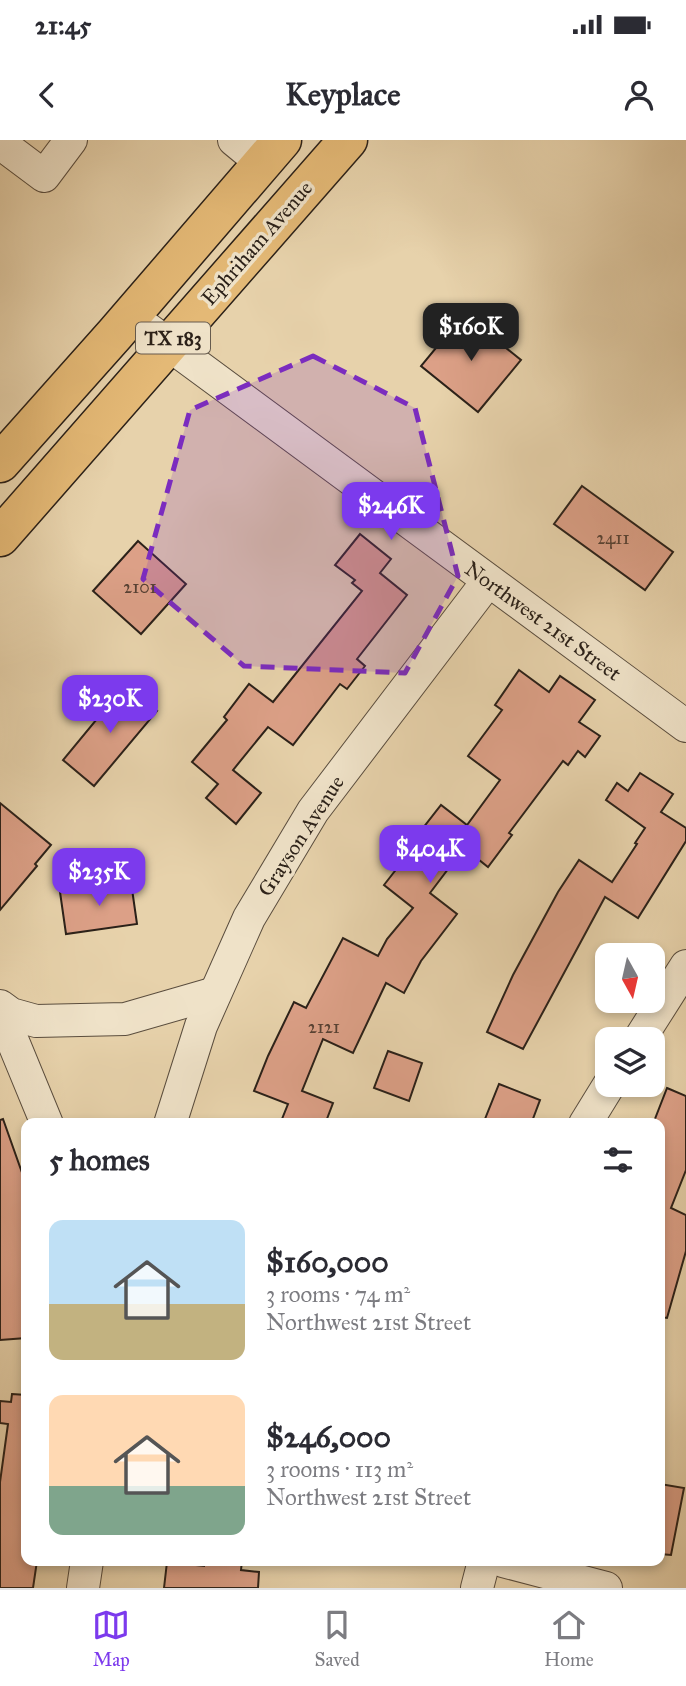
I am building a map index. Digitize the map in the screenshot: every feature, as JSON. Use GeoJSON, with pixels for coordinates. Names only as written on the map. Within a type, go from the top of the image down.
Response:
{"type":"FeatureCollection","features":[{"type":"Feature","properties":{"kind":"main road","name":"Ephriham Avenue"},"geometry":{"type":"LineString","coordinates":[[0,537],[348,140]]}},
{"type":"Feature","properties":{"kind":"main road","name":"TX 183"},"geometry":{"type":"LineString","coordinates":[[0,463],[130,316],[260,148]]}},
{"type":"Feature","properties":{"kind":"street"},"geometry":{"type":"LineString","coordinates":[[2,140],[0,143],[44,176],[72,140]]}},
{"type":"Feature","properties":{"kind":"street","name":"Northwest 21st Street"},"geometry":{"type":"LineString","coordinates":[[130,316],[686,726]]}},
{"type":"Feature","properties":{"kind":"street","name":"Grayson Avenue"},"geometry":{"type":"LineString","coordinates":[[172,1118],[201,1026],[249,918],[313,811],[488,581]]}},
{"type":"Feature","properties":{"kind":"street"},"geometry":{"type":"LineString","coordinates":[[647,1027],[686,966]]}},
{"type":"Feature","properties":{"kind":"street"},"geometry":{"type":"LineString","coordinates":[[0,1008],[36,1021],[125,1019],[215,993]]}},
{"type":"Feature","properties":{"kind":"street"},"geometry":{"type":"LineString","coordinates":[[0,1008],[45,1118]]}},
{"type":"Feature","properties":{"kind":"street"},"geometry":{"type":"LineString","coordinates":[[589,1118],[602,1097]]}},
{"type":"Feature","properties":{"kind":"street"},"geometry":{"type":"LineString","coordinates":[[83,1588],[86,1566]]}},
{"type":"Feature","properties":{"kind":"street"},"geometry":{"type":"LineString","coordinates":[[477,1588],[483,1566]]}},
{"type":"Feature","properties":{"kind":"street"},"geometry":{"type":"LineString","coordinates":[[522,1566],[606,1588]]}},
{"type":"Feature","properties":{"kind":"highlighted area"},"geometry":{"type":"Polygon","coordinates":[[[313,356],[415,408],[458,576],[405,673],[244,666],[143,579],[190,410],[313,356]]]}},
{"type":"Feature","properties":{"kind":"building"},"geometry":{"type":"Polygon","coordinates":[[[464,314],[521,360],[478,412],[421,366],[464,314]]]}},
{"type":"Feature","properties":{"kind":"building"},"geometry":{"type":"Polygon","coordinates":[[[582,486],[673,552],[645,590],[554,524],[582,486]]]}},
{"type":"Feature","properties":{"kind":"building"},"geometry":{"type":"Polygon","coordinates":[[[360,534],[391,559],[380,573],[407,595],[357,659],[365,666],[347,689],[340,684],[293,745],[268,727],[233,770],[261,793],[236,824],[206,798],[218,784],[192,762],[227,720],[224,717],[249,684],[273,702],[362,591],[352,583],[355,580],[335,565],[360,534]]]}},
{"type":"Feature","properties":{"kind":"building"},"geometry":{"type":"Polygon","coordinates":[[[138,541],[186,584],[141,634],[93,591],[138,541]]]}},
{"type":"Feature","properties":{"kind":"building"},"geometry":{"type":"Polygon","coordinates":[[[519,670],[549,692],[560,676],[595,700],[579,722],[600,736],[585,757],[578,751],[568,765],[563,761],[509,833],[512,835],[488,867],[464,848],[430,893],[457,914],[421,961],[404,993],[386,983],[353,1053],[323,1039],[302,1091],[333,1103],[327,1118],[282,1118],[288,1104],[254,1091],[294,1002],[306,1008],[343,938],[378,956],[387,939],[413,908],[384,885],[419,840],[416,837],[441,805],[467,825],[500,780],[468,756],[502,710],[495,705],[519,670]]]}},
{"type":"Feature","properties":{"kind":"building"},"geometry":{"type":"Polygon","coordinates":[[[125,685],[157,711],[94,786],[63,760],[125,685]]]}},
{"type":"Feature","properties":{"kind":"building"},"geometry":{"type":"Polygon","coordinates":[[[640,773],[673,794],[661,812],[686,828],[686,841],[638,918],[605,897],[523,1049],[487,1032],[513,975],[558,892],[579,860],[612,882],[637,844],[635,843],[645,828],[606,800],[617,783],[628,791],[640,773]]]}},
{"type":"Feature","properties":{"kind":"building"},"geometry":{"type":"Polygon","coordinates":[[[0,803],[51,845],[0,910],[0,803]]]}},
{"type":"Feature","properties":{"kind":"building"},"geometry":{"type":"Polygon","coordinates":[[[131,882],[137,924],[66,934],[60,892],[131,882]]]}},
{"type":"Feature","properties":{"kind":"building"},"geometry":{"type":"Polygon","coordinates":[[[388,1051],[422,1063],[409,1101],[374,1088],[388,1051]]]}},
{"type":"Feature","properties":{"kind":"building"},"geometry":{"type":"Polygon","coordinates":[[[499,1084],[540,1100],[533,1118],[485,1118],[499,1084]]]}},
{"type":"Feature","properties":{"kind":"building"},"geometry":{"type":"Polygon","coordinates":[[[667,1088],[686,1096],[686,1170],[671,1208],[686,1215],[686,1251],[667,1318],[665,1318],[665,1118],[655,1118],[667,1088]]]}},
{"type":"Feature","properties":{"kind":"building"},"geometry":{"type":"Polygon","coordinates":[[[3,1119],[21,1170],[21,1338],[0,1340],[0,1120],[3,1119]]]}},
{"type":"Feature","properties":{"kind":"building"},"geometry":{"type":"Polygon","coordinates":[[[12,1394],[21,1395],[21,1566],[36,1566],[33,1588],[0,1588],[0,1482],[8,1424],[0,1423],[0,1401],[11,1402],[12,1394]]]}},
{"type":"Feature","properties":{"kind":"building"},"geometry":{"type":"Polygon","coordinates":[[[665,1485],[684,1488],[671,1555],[665,1554],[665,1485]]]}},
{"type":"Feature","properties":{"kind":"building"},"geometry":{"type":"Polygon","coordinates":[[[167,1566],[241,1566],[241,1570],[259,1572],[258,1588],[164,1588],[167,1566]]]}}]}
